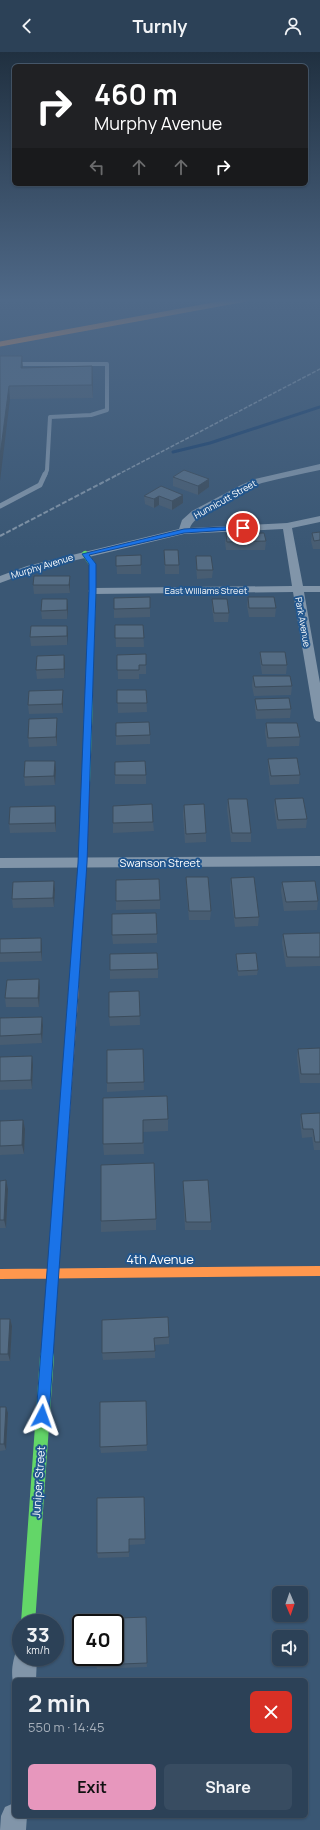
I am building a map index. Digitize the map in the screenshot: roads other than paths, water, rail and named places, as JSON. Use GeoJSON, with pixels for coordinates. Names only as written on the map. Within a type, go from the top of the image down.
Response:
{"type":"FeatureCollection","features":[{"type":"Feature","properties":{"kind":"street","name":"Hunnicutt Street"},"geometry":{"type":"LineString","coordinates":[[184,531],[186,522],[196,513],[244,487],[258,481],[320,467]]}},
{"type":"Feature","properties":{"kind":"street","name":"Murphy Avenue"},"geometry":{"type":"LineString","coordinates":[[0,580],[31,568],[184,531],[287,526],[320,519]]}},
{"type":"Feature","properties":{"kind":"street","name":"Park Avenue"},"geometry":{"type":"LineString","coordinates":[[287,526],[320,718]]}},
{"type":"Feature","properties":{"kind":"street","name":"Juniper Street"},"geometry":{"type":"LineString","coordinates":[[29,1614],[52,1272],[83,863],[93,591],[92,564],[85,554]]}},
{"type":"Feature","properties":{"kind":"street","name":"East Williams Street"},"geometry":{"type":"LineString","coordinates":[[93,591],[320,589]]}},
{"type":"Feature","properties":{"kind":"street","name":"Swanson Street"},"geometry":{"type":"LineString","coordinates":[[0,863],[320,861]]}},
{"type":"Feature","properties":{"kind":"street","name":"4th Avenue"},"geometry":{"type":"LineString","coordinates":[[0,1274],[52,1272],[320,1271]]}},
{"type":"Feature","properties":{"kind":"street"},"geometry":{"type":"LineString","coordinates":[[24,1678],[25,1666]]}},
{"type":"Feature","properties":{"kind":"street"},"geometry":{"type":"LineString","coordinates":[[13,1830],[14,1818]]}},
{"type":"Feature","properties":{"kind":"lane"},"geometry":{"type":"LineString","coordinates":[[0,506],[40,485],[48,470],[50,417],[91,415],[106,410],[107,382]]}},
{"type":"Feature","properties":{"kind":"waterway"},"geometry":{"type":"LineString","coordinates":[[173,452],[210,443],[320,407]]}},
{"type":"Feature","properties":{"kind":"railway"},"geometry":{"type":"LineString","coordinates":[[117,475],[295,382]]}},
{"type":"Feature","properties":{"kind":"railway"},"geometry":{"type":"LineString","coordinates":[[0,536],[119,474]]}}]}
